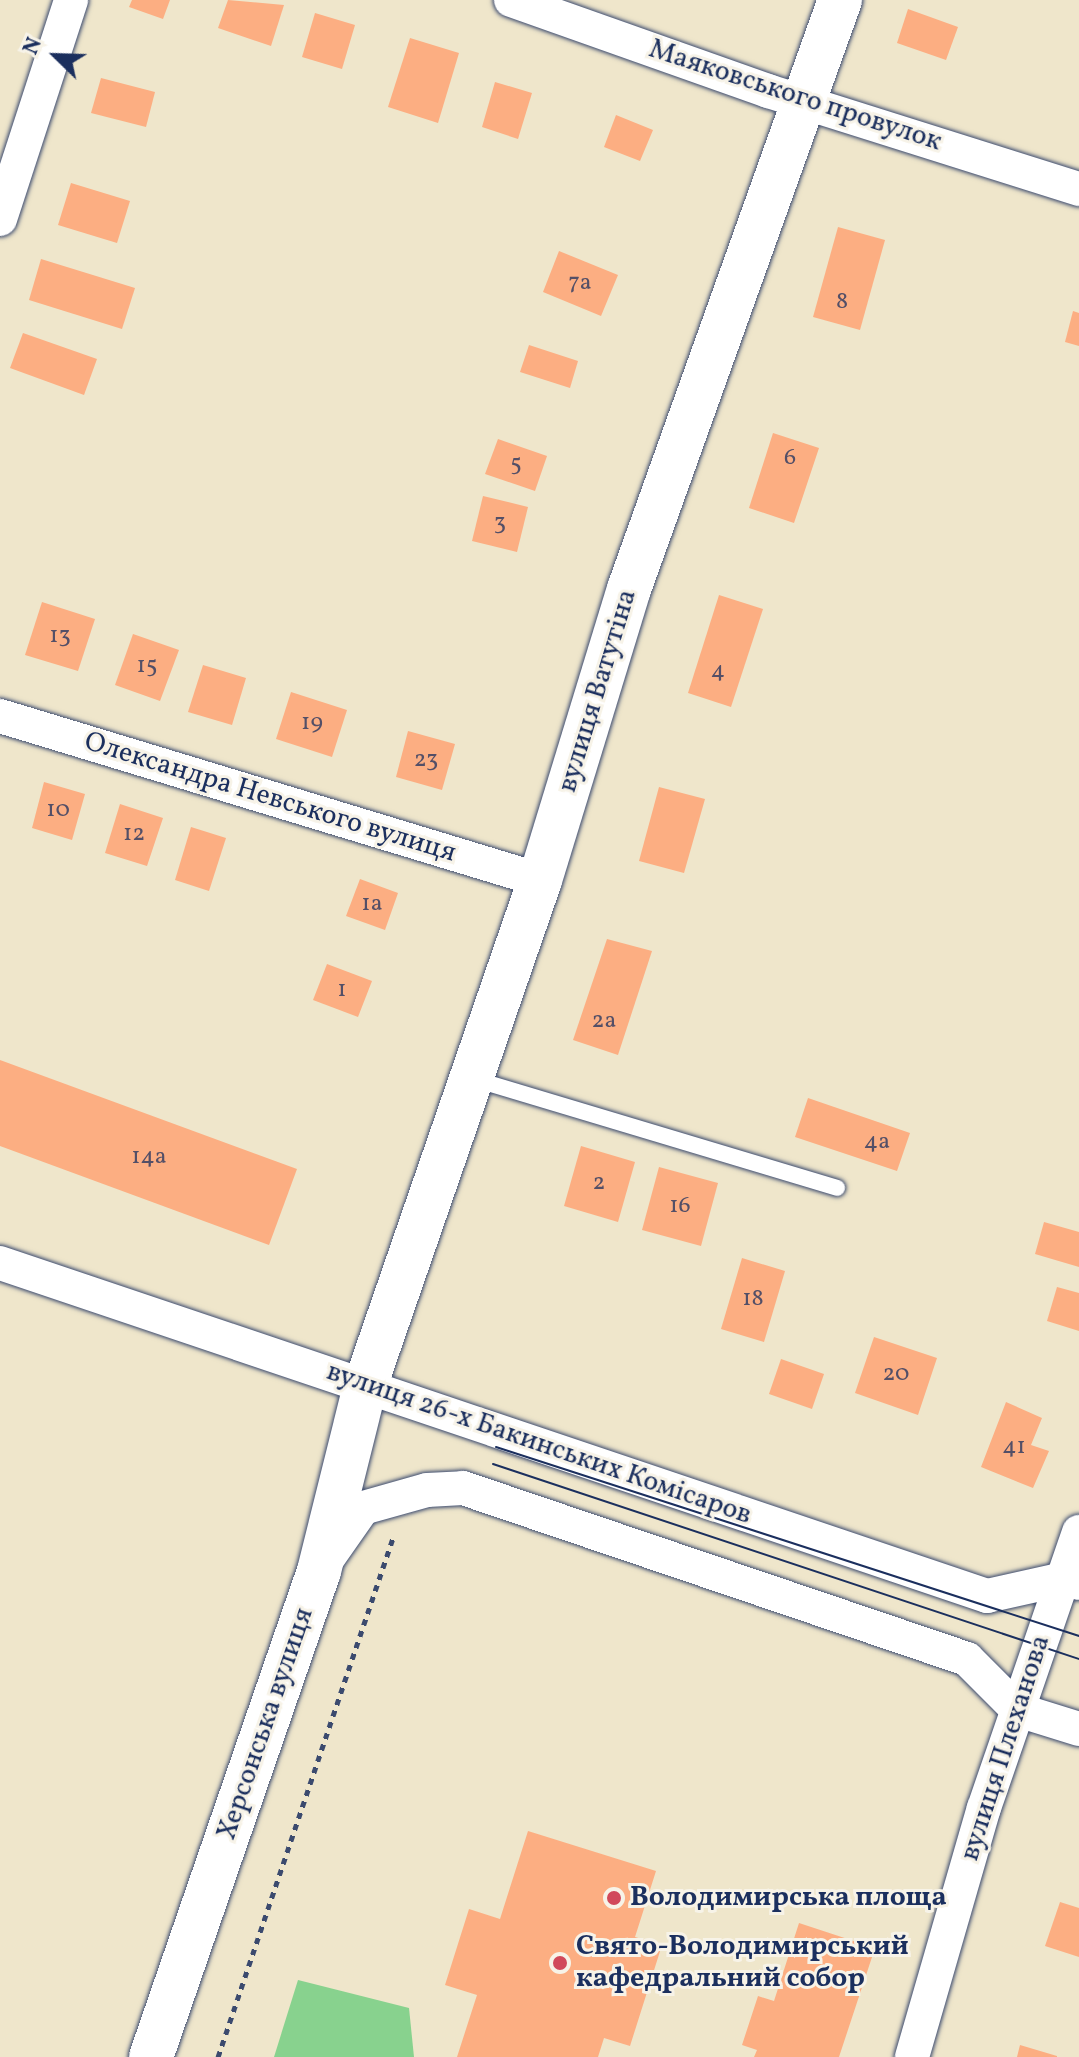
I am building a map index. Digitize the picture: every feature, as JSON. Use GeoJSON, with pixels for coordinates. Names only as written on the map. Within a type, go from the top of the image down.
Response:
{"type":"FeatureCollection","features":[{"type":"Feature","properties":{"kind":"street"},"geometry":{"type":"LineString","coordinates":[[0,219],[71,0]]}},
{"type":"Feature","properties":{"kind":"street","name":"Маяковського провулок"},"geometry":{"type":"LineString","coordinates":[[511,0],[807,102],[1079,189]]}},
{"type":"Feature","properties":{"kind":"street","name":"вулиця Ватутіна"},"geometry":{"type":"LineString","coordinates":[[365,1386],[469,1077],[540,880],[629,589],[807,102],[840,0]]}},
{"type":"Feature","properties":{"kind":"street","name":"Олександра Невського вулиця"},"geometry":{"type":"LineString","coordinates":[[0,716],[540,880]]}},
{"type":"Feature","properties":{"kind":"street","name":"вулиця 26-х Бакинських Комісаров"},"geometry":{"type":"LineString","coordinates":[[0,1263],[987,1596],[1071,1581]]}},
{"type":"Feature","properties":{"kind":"street","name":"Херсонська вулиця"},"geometry":{"type":"LineString","coordinates":[[151,2057],[319,1571],[365,1386]]}},
{"type":"Feature","properties":{"kind":"street"},"geometry":{"type":"LineString","coordinates":[[319,1571],[363,1508],[408,1495],[463,1488],[967,1659],[1018,1710],[1079,1729]]}},
{"type":"Feature","properties":{"kind":"street","name":"вулиця Плеханова"},"geometry":{"type":"LineString","coordinates":[[912,2057],[1018,1710],[1071,1581],[1079,1532]]}},
{"type":"Feature","properties":{"kind":"lane"},"geometry":{"type":"LineString","coordinates":[[469,1077],[837,1188]]}},
{"type":"Feature","properties":{"kind":"path"},"geometry":{"type":"LineString","coordinates":[[218,2057],[408,1495]]}},
{"type":"Feature","properties":{"kind":"green space"},"geometry":{"type":"Polygon","coordinates":[[[298,1980],[409,2008],[414,2057],[274,2057],[298,1980]]]}},
{"type":"Feature","properties":{"kind":"building"},"geometry":{"type":"Polygon","coordinates":[[[132,0],[170,0],[163,19],[129,7],[132,0]]]}},
{"type":"Feature","properties":{"kind":"building"},"geometry":{"type":"Polygon","coordinates":[[[228,0],[284,5],[271,46],[218,28],[228,0]]]}},
{"type":"Feature","properties":{"kind":"building"},"geometry":{"type":"Polygon","coordinates":[[[908,9],[958,27],[946,60],[897,43],[908,9]]]}},
{"type":"Feature","properties":{"kind":"building"},"geometry":{"type":"Polygon","coordinates":[[[315,13],[355,25],[342,69],[302,57],[315,13]]]}},
{"type":"Feature","properties":{"kind":"building"},"geometry":{"type":"Polygon","coordinates":[[[410,38],[459,53],[438,123],[388,107],[410,38]]]}},
{"type":"Feature","properties":{"kind":"building"},"geometry":{"type":"Polygon","coordinates":[[[101,78],[155,92],[146,127],[91,113],[101,78]]]}},
{"type":"Feature","properties":{"kind":"building"},"geometry":{"type":"Polygon","coordinates":[[[495,82],[532,93],[518,139],[482,127],[495,82]]]}},
{"type":"Feature","properties":{"kind":"building"},"geometry":{"type":"Polygon","coordinates":[[[616,115],[653,130],[640,161],[604,147],[616,115]]]}},
{"type":"Feature","properties":{"kind":"building"},"geometry":{"type":"Polygon","coordinates":[[[71,183],[130,201],[117,243],[58,225],[71,183]]]}},
{"type":"Feature","properties":{"kind":"building"},"geometry":{"type":"Polygon","coordinates":[[[838,227],[885,240],[860,330],[813,317],[838,227]]]}},
{"type":"Feature","properties":{"kind":"building"},"geometry":{"type":"Polygon","coordinates":[[[559,251],[618,275],[601,316],[543,292],[559,251]]]}},
{"type":"Feature","properties":{"kind":"building"},"geometry":{"type":"Polygon","coordinates":[[[41,259],[135,288],[122,329],[29,300],[41,259]]]}},
{"type":"Feature","properties":{"kind":"building"},"geometry":{"type":"Polygon","coordinates":[[[1073,311],[1079,313],[1079,346],[1065,342],[1073,311]]]}},
{"type":"Feature","properties":{"kind":"building"},"geometry":{"type":"Polygon","coordinates":[[[23,333],[97,359],[84,395],[10,368],[23,333]]]}},
{"type":"Feature","properties":{"kind":"building"},"geometry":{"type":"Polygon","coordinates":[[[529,345],[578,361],[570,388],[520,372],[529,345]]]}},
{"type":"Feature","properties":{"kind":"building"},"geometry":{"type":"Polygon","coordinates":[[[773,433],[819,448],[794,523],[749,508],[773,433]]]}},
{"type":"Feature","properties":{"kind":"building"},"geometry":{"type":"Polygon","coordinates":[[[498,439],[547,456],[535,491],[485,474],[498,439]]]}},
{"type":"Feature","properties":{"kind":"building"},"geometry":{"type":"Polygon","coordinates":[[[483,496],[528,507],[517,552],[472,541],[483,496]]]}},
{"type":"Feature","properties":{"kind":"building"},"geometry":{"type":"Polygon","coordinates":[[[719,595],[763,609],[731,707],[688,693],[719,595]]]}},
{"type":"Feature","properties":{"kind":"building"},"geometry":{"type":"Polygon","coordinates":[[[42,602],[95,619],[78,671],[25,655],[42,602]]]}},
{"type":"Feature","properties":{"kind":"building"},"geometry":{"type":"Polygon","coordinates":[[[133,634],[179,650],[160,701],[115,685],[133,634]]]}},
{"type":"Feature","properties":{"kind":"building"},"geometry":{"type":"Polygon","coordinates":[[[203,665],[246,678],[232,725],[188,712],[203,665]]]}},
{"type":"Feature","properties":{"kind":"building"},"geometry":{"type":"Polygon","coordinates":[[[291,692],[347,710],[332,757],[276,739],[291,692]]]}},
{"type":"Feature","properties":{"kind":"building"},"geometry":{"type":"Polygon","coordinates":[[[408,731],[455,744],[442,790],[396,777],[408,731]]]}},
{"type":"Feature","properties":{"kind":"building"},"geometry":{"type":"Polygon","coordinates":[[[44,782],[85,794],[72,840],[32,828],[44,782]]]}},
{"type":"Feature","properties":{"kind":"building"},"geometry":{"type":"Polygon","coordinates":[[[659,787],[705,799],[684,873],[639,861],[659,787]]]}},
{"type":"Feature","properties":{"kind":"building"},"geometry":{"type":"Polygon","coordinates":[[[120,804],[163,818],[147,866],[105,853],[120,804]]]}},
{"type":"Feature","properties":{"kind":"building"},"geometry":{"type":"Polygon","coordinates":[[[191,827],[226,838],[209,891],[175,880],[191,827]]]}},
{"type":"Feature","properties":{"kind":"building"},"geometry":{"type":"Polygon","coordinates":[[[360,879],[398,893],[385,930],[346,916],[360,879]]]}},
{"type":"Feature","properties":{"kind":"building"},"geometry":{"type":"Polygon","coordinates":[[[607,939],[652,951],[618,1055],[573,1040],[607,939]]]}},
{"type":"Feature","properties":{"kind":"building"},"geometry":{"type":"Polygon","coordinates":[[[327,964],[372,981],[358,1017],[313,1000],[327,964]]]}},
{"type":"Feature","properties":{"kind":"building"},"geometry":{"type":"Polygon","coordinates":[[[0,1060],[297,1169],[269,1245],[0,1146],[0,1060]]]}},
{"type":"Feature","properties":{"kind":"building"},"geometry":{"type":"Polygon","coordinates":[[[808,1098],[910,1133],[897,1171],[795,1137],[808,1098]]]}},
{"type":"Feature","properties":{"kind":"building"},"geometry":{"type":"Polygon","coordinates":[[[581,1146],[635,1162],[618,1222],[564,1206],[581,1146]]]}},
{"type":"Feature","properties":{"kind":"building"},"geometry":{"type":"Polygon","coordinates":[[[659,1167],[718,1183],[701,1246],[642,1230],[659,1167]]]}},
{"type":"Feature","properties":{"kind":"building"},"geometry":{"type":"Polygon","coordinates":[[[1044,1222],[1079,1232],[1079,1267],[1035,1254],[1044,1222]]]}},
{"type":"Feature","properties":{"kind":"building"},"geometry":{"type":"Polygon","coordinates":[[[742,1258],[785,1271],[764,1342],[721,1329],[742,1258]]]}},
{"type":"Feature","properties":{"kind":"building"},"geometry":{"type":"Polygon","coordinates":[[[1057,1287],[1079,1293],[1079,1331],[1047,1321],[1057,1287]]]}},
{"type":"Feature","properties":{"kind":"building"},"geometry":{"type":"Polygon","coordinates":[[[874,1337],[937,1358],[918,1415],[855,1393],[874,1337]]]}},
{"type":"Feature","properties":{"kind":"building"},"geometry":{"type":"Polygon","coordinates":[[[781,1359],[824,1374],[812,1409],[769,1394],[781,1359]]]}},
{"type":"Feature","properties":{"kind":"building"},"geometry":{"type":"Polygon","coordinates":[[[1006,1402],[1042,1418],[1031,1445],[1049,1451],[1033,1488],[981,1467],[1006,1402]]]}},
{"type":"Feature","properties":{"kind":"building"},"geometry":{"type":"Polygon","coordinates":[[[528,1831],[656,1871],[635,1937],[662,1945],[630,2046],[604,2038],[598,2057],[457,2057],[477,1995],[445,1985],[469,1909],[500,1919],[528,1831]]]}},
{"type":"Feature","properties":{"kind":"building"},"geometry":{"type":"Polygon","coordinates":[[[1060,1902],[1079,1908],[1079,1957],[1045,1946],[1060,1902]]]}},
{"type":"Feature","properties":{"kind":"building"},"geometry":{"type":"Polygon","coordinates":[[[799,1923],[875,1948],[839,2057],[754,2057],[757,2050],[742,2045],[758,1996],[774,2001],[799,1923]]]}},
{"type":"Feature","properties":{"kind":"building"},"geometry":{"type":"Polygon","coordinates":[[[1020,2045],[1057,2056],[1057,2057],[1017,2057],[1020,2045]]]}},
{"type":"Feature","properties":{"kind":"tram line"},"geometry":{"type":"LineString","coordinates":[[496,1447],[1079,1636]]}},
{"type":"Feature","properties":{"kind":"tram line"},"geometry":{"type":"LineString","coordinates":[[493,1464],[1079,1659]]}},
{"type":"Feature","properties":{"kind":"place","name":"Володимирська площа"},"geometry":{"type":"Point","coordinates":[614,1898]}},
{"type":"Feature","properties":{"kind":"place","name":"Свято-Володимирський кафедральний собор"},"geometry":{"type":"Point","coordinates":[560,1963]}}]}
